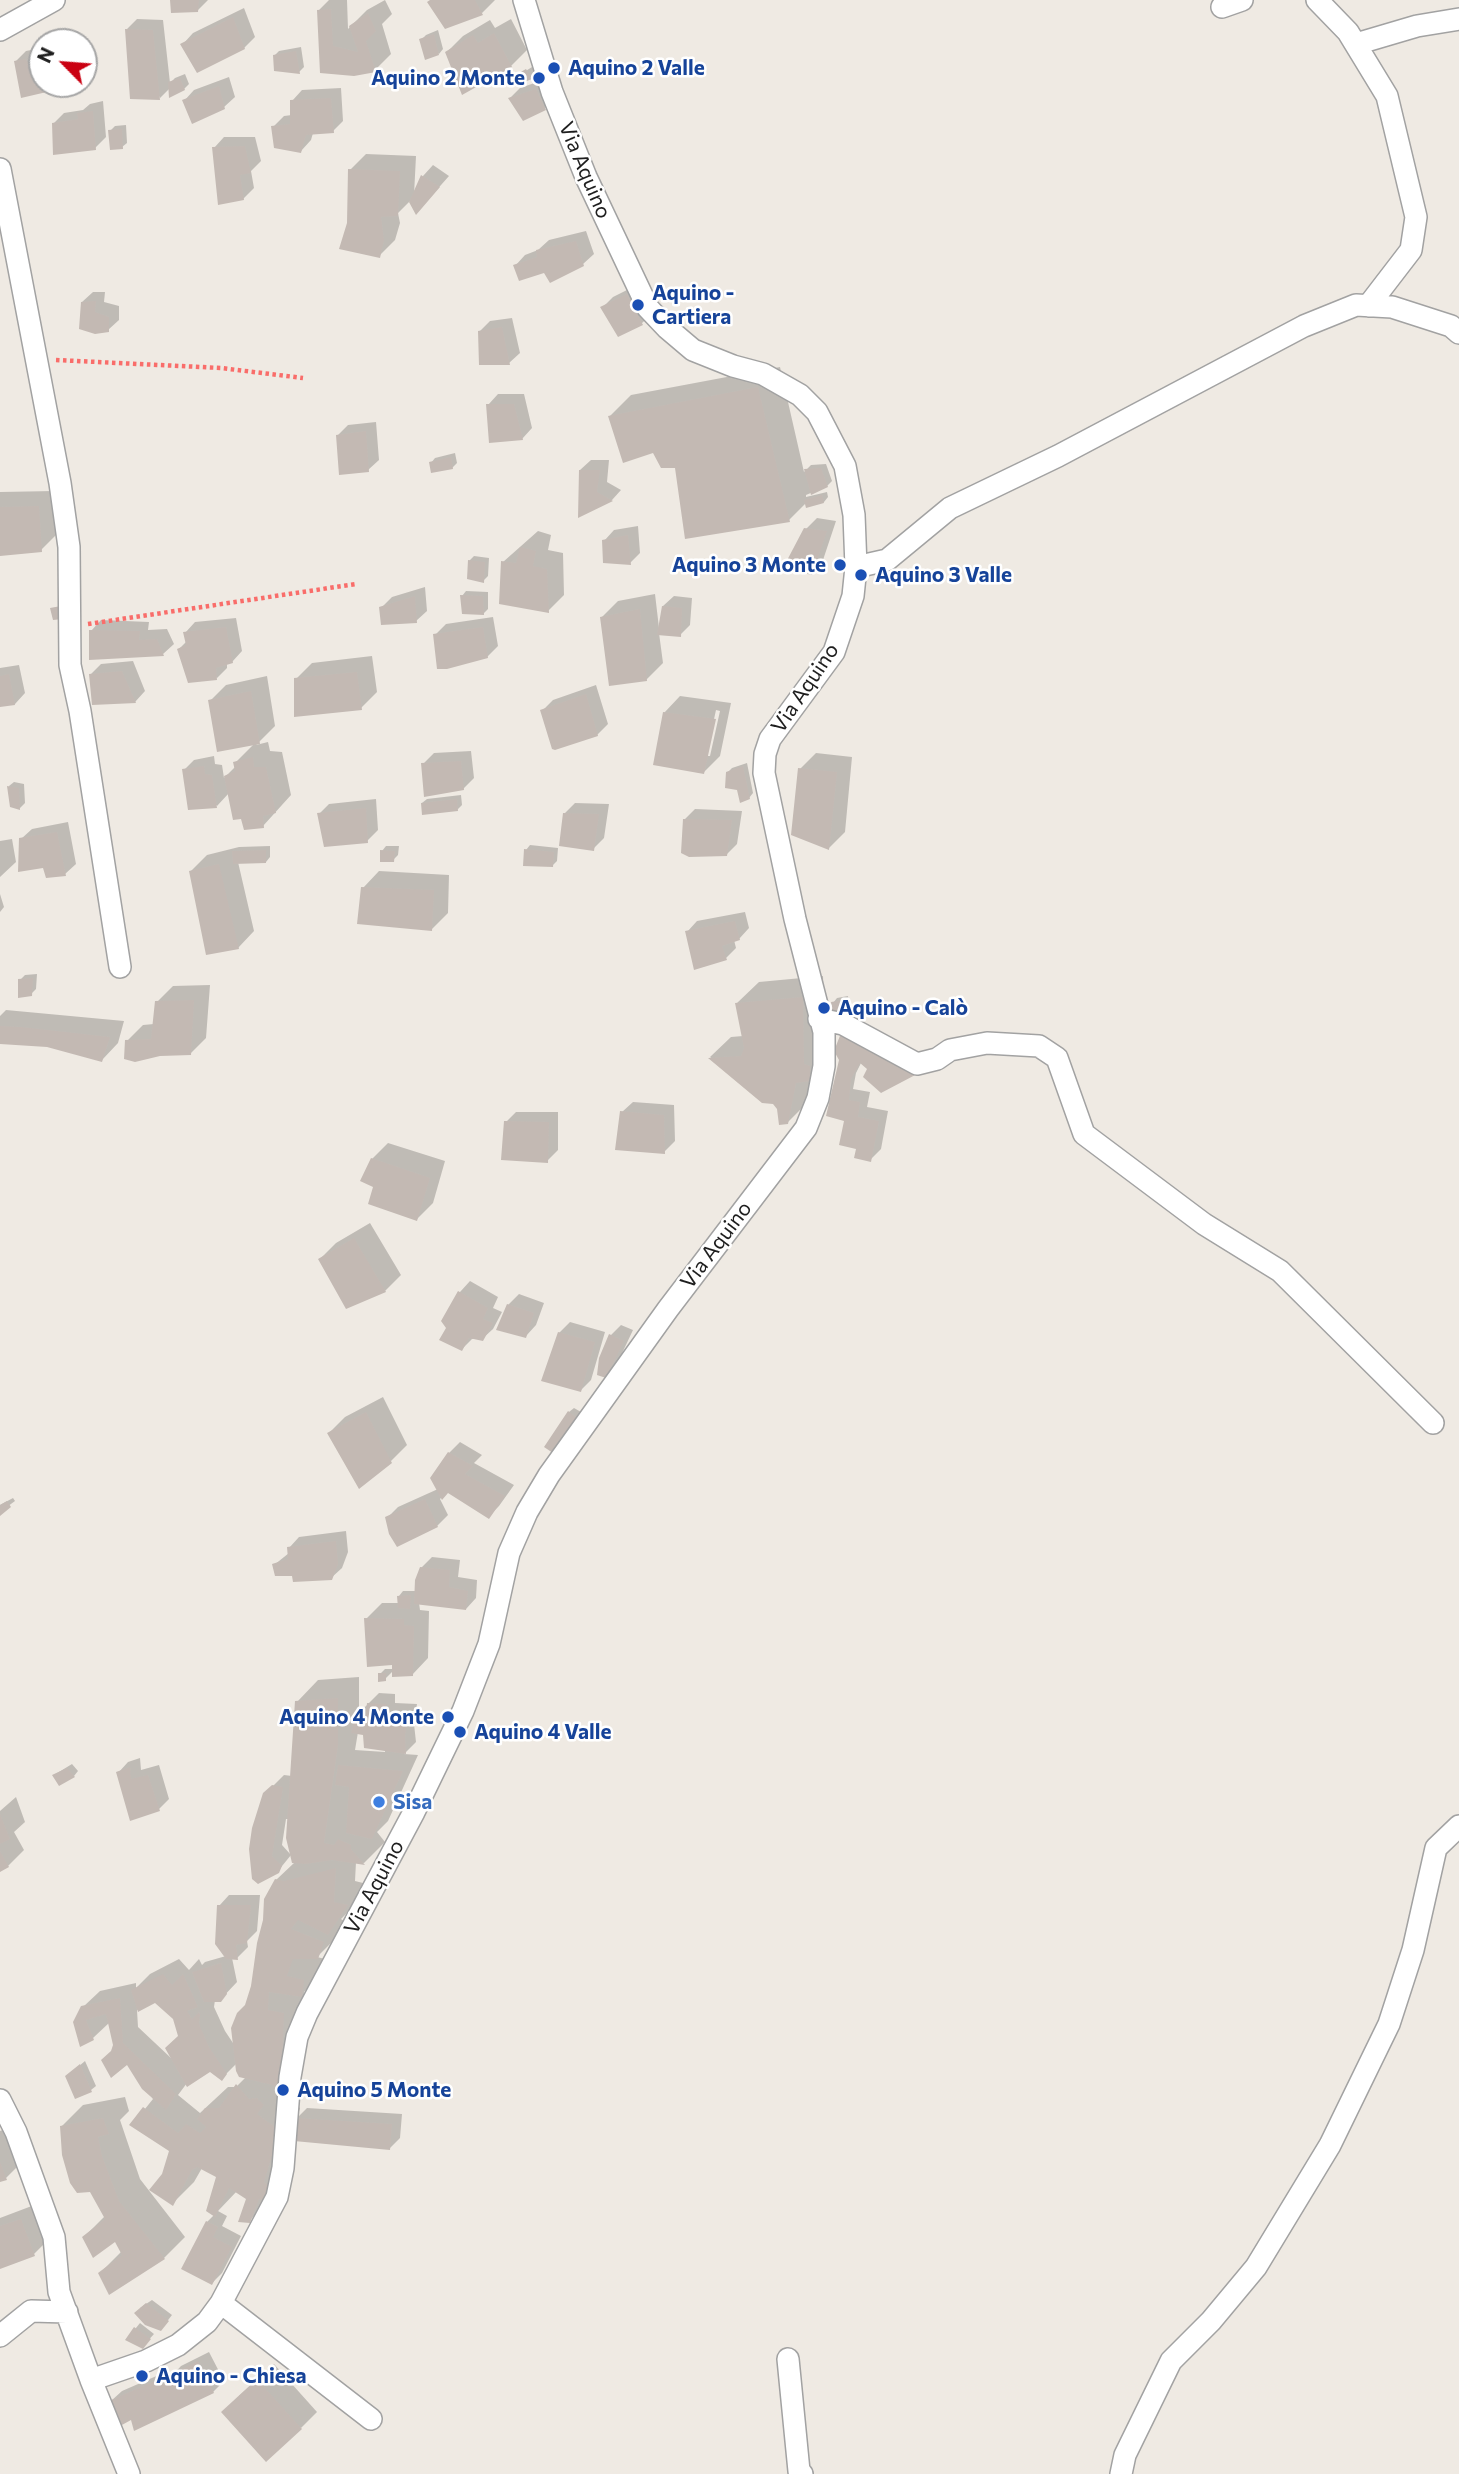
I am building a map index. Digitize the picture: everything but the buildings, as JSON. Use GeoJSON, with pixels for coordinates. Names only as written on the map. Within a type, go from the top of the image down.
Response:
{"type":"FeatureCollection","features":[{"type":"Feature","properties":{"kind":"street"},"geometry":{"type":"LineString","coordinates":[[0,30],[54,0]]}},
{"type":"Feature","properties":{"kind":"street","name":"Via Aquino"},"geometry":{"type":"LineString","coordinates":[[91,2380],[146,2361],[178,2345],[207,2322],[221,2303],[276,2197],[284,2168],[290,2077],[297,2037],[307,2013],[414,1812],[463,1711],[489,1644],[509,1553],[527,1512],[549,1475],[668,1309],[806,1128],[818,1098],[824,1066],[824,1032],[764,773],[765,754],[770,739],[834,652],[853,596],[856,567],[854,515],[845,466],[817,412],[800,396],[763,373],[733,366],[693,351],[648,308],[586,177],[552,92],[524,0]]}},
{"type":"Feature","properties":{"kind":"street"},"geometry":{"type":"LineString","coordinates":[[1317,0],[1348,32],[1387,96],[1416,217],[1411,250],[1368,306]]}},
{"type":"Feature","properties":{"kind":"street"},"geometry":{"type":"LineString","coordinates":[[1356,44],[1417,26],[1459,19]]}},
{"type":"Feature","properties":{"kind":"street"},"geometry":{"type":"LineString","coordinates":[[0,169],[60,484],[69,547],[70,665],[80,711],[120,967]]}},
{"type":"Feature","properties":{"kind":"street"},"geometry":{"type":"LineString","coordinates":[[856,567],[887,560],[950,508],[1058,456],[1304,326],[1356,305],[1392,307],[1451,326],[1459,333]]}},
{"type":"Feature","properties":{"kind":"street"},"geometry":{"type":"LineString","coordinates":[[819,1019],[843,1024],[917,1064],[937,1059],[950,1050],[987,1043],[1039,1046],[1057,1058],[1084,1134],[1204,1224],[1280,1271],[1433,1423]]}},
{"type":"Feature","properties":{"kind":"street"},"geometry":{"type":"LineString","coordinates":[[1121,2474],[1125,2455],[1171,2361],[1211,2320],[1256,2267],[1330,2145],[1389,2024],[1413,1950],[1436,1848],[1459,1826]]}},
{"type":"Feature","properties":{"kind":"street"},"geometry":{"type":"LineString","coordinates":[[0,2099],[16,2132],[54,2237],[59,2292],[129,2474]]}},
{"type":"Feature","properties":{"kind":"street"},"geometry":{"type":"LineString","coordinates":[[221,2303],[371,2419]]}},
{"type":"Feature","properties":{"kind":"street"},"geometry":{"type":"LineString","coordinates":[[0,2336],[31,2311],[67,2312]]}},
{"type":"Feature","properties":{"kind":"street"},"geometry":{"type":"LineString","coordinates":[[788,2359],[799,2472],[802,2474]]}},
{"type":"Feature","properties":{"kind":"path"},"geometry":{"type":"LineString","coordinates":[[37,359],[221,368],[303,378]]}},
{"type":"Feature","properties":{"kind":"path"},"geometry":{"type":"LineString","coordinates":[[70,626],[356,584]]}},
{"type":"Feature","properties":{"kind":"place","name":"Aquino 2 Valle"},"geometry":{"type":"Point","coordinates":[554,68]}},
{"type":"Feature","properties":{"kind":"place","name":"Aquino 2 Monte"},"geometry":{"type":"Point","coordinates":[539,78]}},
{"type":"Feature","properties":{"kind":"place","name":"Aquino - Cartiera"},"geometry":{"type":"Point","coordinates":[638,305]}},
{"type":"Feature","properties":{"kind":"place","name":"Aquino 3 Monte"},"geometry":{"type":"Point","coordinates":[840,565]}},
{"type":"Feature","properties":{"kind":"place","name":"Aquino 3 Valle"},"geometry":{"type":"Point","coordinates":[861,575]}},
{"type":"Feature","properties":{"kind":"place","name":"Aquino - Calò"},"geometry":{"type":"Point","coordinates":[824,1008]}},
{"type":"Feature","properties":{"kind":"place","name":"Aquino 4 Monte"},"geometry":{"type":"Point","coordinates":[448,1717]}},
{"type":"Feature","properties":{"kind":"place","name":"Aquino 4 Valle"},"geometry":{"type":"Point","coordinates":[460,1732]}},
{"type":"Feature","properties":{"kind":"place","name":"Sisa"},"geometry":{"type":"Point","coordinates":[379,1802]}},
{"type":"Feature","properties":{"kind":"place","name":"Aquino 5 Monte"},"geometry":{"type":"Point","coordinates":[283,2090]}},
{"type":"Feature","properties":{"kind":"place","name":"Aquino - Chiesa"},"geometry":{"type":"Point","coordinates":[142,2376]}}]}
